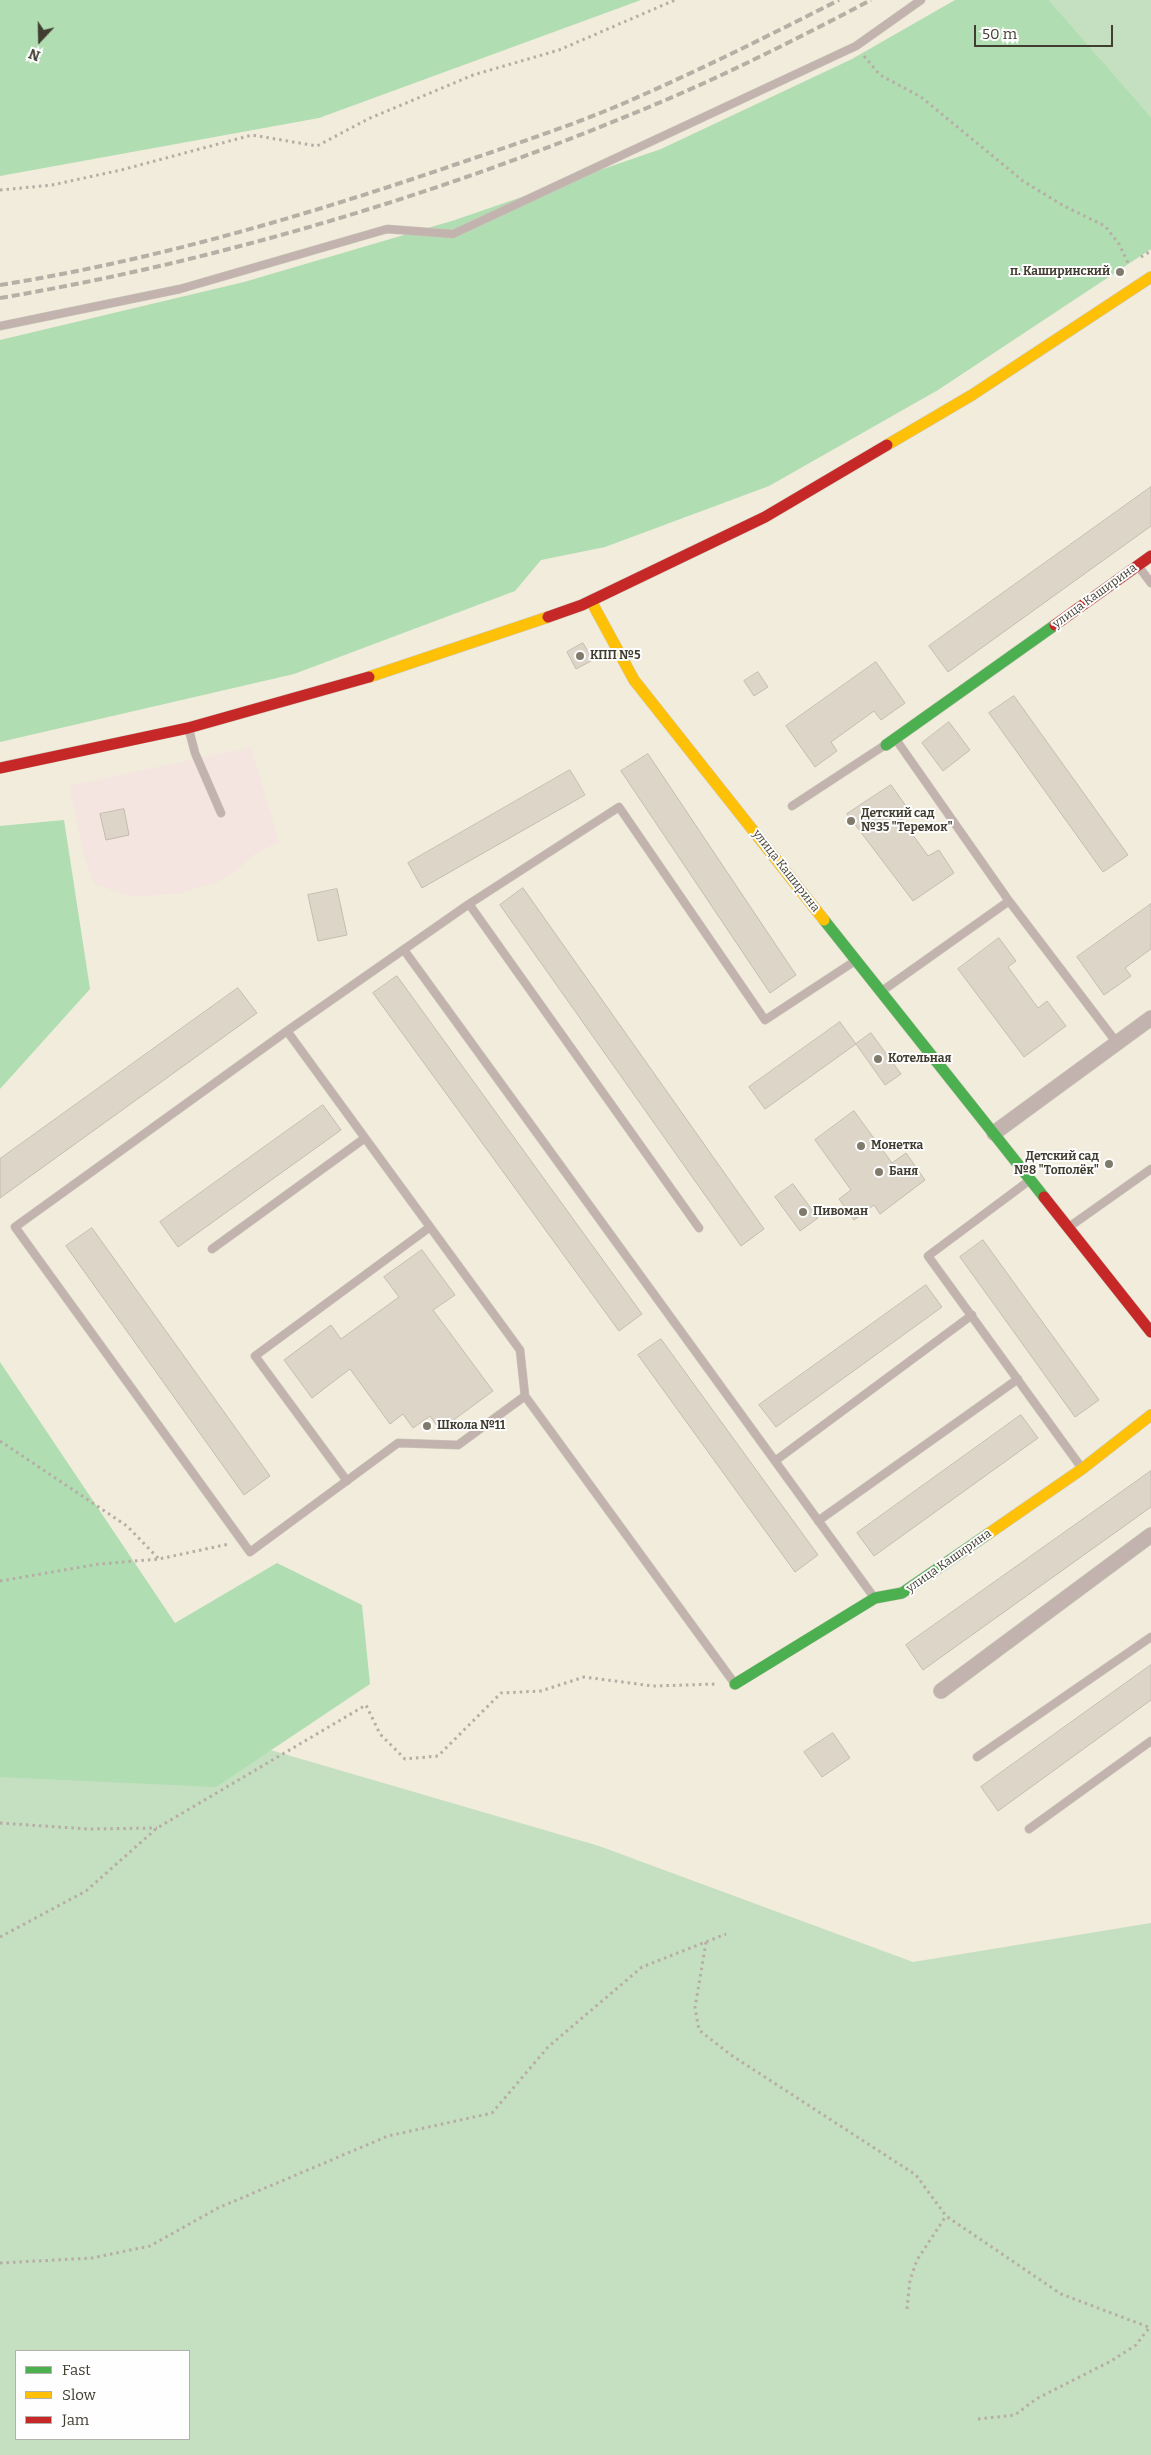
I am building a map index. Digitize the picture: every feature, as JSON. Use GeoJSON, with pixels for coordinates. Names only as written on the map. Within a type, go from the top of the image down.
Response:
{"type":"FeatureCollection","features":[{"type":"Feature","properties":{"kind":"street"},"geometry":{"type":"LineString","coordinates":[[0,768],[188,728],[391,671],[591,601],[765,516],[972,395],[1151,277]]}},
{"type":"Feature","properties":{"kind":"street","name":"улица Каширина"},"geometry":{"type":"LineString","coordinates":[[891,742],[1151,556]]}},
{"type":"Feature","properties":{"kind":"street","name":"улица Каширина"},"geometry":{"type":"LineString","coordinates":[[591,601],[634,680],[1151,1332]]}},
{"type":"Feature","properties":{"kind":"street"},"geometry":{"type":"LineString","coordinates":[[994,1133],[1151,1018]]}},
{"type":"Feature","properties":{"kind":"street","name":"улица Каширина"},"geometry":{"type":"LineString","coordinates":[[735,1684],[875,1598],[902,1593],[1082,1468],[1151,1415]]}},
{"type":"Feature","properties":{"kind":"street"},"geometry":{"type":"LineString","coordinates":[[942,1691],[1151,1535]]}},
{"type":"Feature","properties":{"kind":"lane"},"geometry":{"type":"LineString","coordinates":[[0,326],[180,289],[387,229],[453,234],[856,46],[921,0]]}},
{"type":"Feature","properties":{"kind":"lane"},"geometry":{"type":"LineString","coordinates":[[1138,565],[1151,583]]}},
{"type":"Feature","properties":{"kind":"lane"},"geometry":{"type":"LineString","coordinates":[[188,728],[195,753],[221,814]]}},
{"type":"Feature","properties":{"kind":"lane"},"geometry":{"type":"LineString","coordinates":[[891,742],[1117,1043]]}},
{"type":"Feature","properties":{"kind":"lane","name":"улица Каширина"},"geometry":{"type":"LineString","coordinates":[[792,806],[891,742]]}},
{"type":"Feature","properties":{"kind":"lane"},"geometry":{"type":"LineString","coordinates":[[525,1396],[458,1445],[398,1443],[250,1552],[15,1227],[286,1031],[469,904],[619,807],[765,1020],[856,960]]}},
{"type":"Feature","properties":{"kind":"lane"},"geometry":{"type":"LineString","coordinates":[[880,992],[1009,901]]}},
{"type":"Feature","properties":{"kind":"lane"},"geometry":{"type":"LineString","coordinates":[[469,904],[699,1228]]}},
{"type":"Feature","properties":{"kind":"lane"},"geometry":{"type":"LineString","coordinates":[[404,950],[875,1598]]}},
{"type":"Feature","properties":{"kind":"lane"},"geometry":{"type":"LineString","coordinates":[[286,1031],[520,1350],[525,1396],[735,1684]]}},
{"type":"Feature","properties":{"kind":"lane"},"geometry":{"type":"LineString","coordinates":[[212,1249],[364,1138]]}},
{"type":"Feature","properties":{"kind":"lane"},"geometry":{"type":"LineString","coordinates":[[1067,1228],[1151,1169]]}},
{"type":"Feature","properties":{"kind":"lane"},"geometry":{"type":"LineString","coordinates":[[1030,1180],[928,1256],[1082,1468]]}},
{"type":"Feature","properties":{"kind":"lane"},"geometry":{"type":"LineString","coordinates":[[347,1481],[255,1356],[430,1228]]}},
{"type":"Feature","properties":{"kind":"lane"},"geometry":{"type":"LineString","coordinates":[[775,1461],[972,1315]]}},
{"type":"Feature","properties":{"kind":"lane"},"geometry":{"type":"LineString","coordinates":[[818,1521],[1018,1379]]}},
{"type":"Feature","properties":{"kind":"lane"},"geometry":{"type":"LineString","coordinates":[[977,1757],[1151,1637]]}},
{"type":"Feature","properties":{"kind":"lane"},"geometry":{"type":"LineString","coordinates":[[1028,1829],[1151,1741]]}},
{"type":"Feature","properties":{"kind":"path"},"geometry":{"type":"LineString","coordinates":[[0,190],[52,185],[121,170],[252,135],[317,146],[368,119],[473,75],[559,50],[675,0]]}},
{"type":"Feature","properties":{"kind":"path"},"geometry":{"type":"LineString","coordinates":[[856,46],[880,75],[921,97],[1023,181],[1064,206],[1105,226],[1119,244],[1129,266]]}},
{"type":"Feature","properties":{"kind":"path"},"geometry":{"type":"LineString","coordinates":[[0,1441],[127,1526],[159,1559]]}},
{"type":"Feature","properties":{"kind":"path"},"geometry":{"type":"LineString","coordinates":[[0,1581],[99,1564],[159,1559],[242,1541]]}},
{"type":"Feature","properties":{"kind":"path"},"geometry":{"type":"LineString","coordinates":[[0,1937],[86,1891],[158,1828],[366,1705],[380,1734],[405,1759],[438,1756],[501,1693],[541,1691],[584,1677],[653,1686],[735,1684]]}},
{"type":"Feature","properties":{"kind":"path"},"geometry":{"type":"LineString","coordinates":[[0,1824],[88,1829],[158,1828]]}},
{"type":"Feature","properties":{"kind":"path"},"geometry":{"type":"LineString","coordinates":[[0,2263],[92,2258],[150,2246],[218,2208],[388,2136],[492,2113],[548,2047],[642,1967],[726,1934]]}},
{"type":"Feature","properties":{"kind":"path"},"geometry":{"type":"LineString","coordinates":[[706,1942],[695,2008],[700,2030],[732,2056],[916,2175],[946,2216],[970,2234],[1061,2294],[1150,2328],[1136,2345],[1111,2360],[1036,2398],[1015,2415],[978,2420]]}},
{"type":"Feature","properties":{"kind":"path"},"geometry":{"type":"LineString","coordinates":[[907,2309],[910,2280],[917,2260],[946,2216]]}},
{"type":"Feature","properties":{"kind":"shaded area"},"geometry":{"type":"Polygon","coordinates":[[[251,747],[279,842],[255,854],[237,870],[217,882],[181,893],[133,897],[94,884],[84,856],[69,786],[251,747]]]}},
{"type":"Feature","properties":{"kind":"green space"},"geometry":{"type":"Polygon","coordinates":[[[0,0],[641,0],[319,118],[0,176],[0,0]]]}},
{"type":"Feature","properties":{"kind":"green space"},"geometry":{"type":"Polygon","coordinates":[[[955,0],[1049,0],[1151,117],[1151,249],[938,390],[769,486],[605,547],[541,560],[515,591],[294,674],[0,742],[0,340],[244,282],[455,220],[661,149],[852,59],[955,0]]]}},
{"type":"Feature","properties":{"kind":"green space"},"geometry":{"type":"Polygon","coordinates":[[[1049,0],[1151,0],[1151,117],[1049,0]]]}},
{"type":"Feature","properties":{"kind":"green space"},"geometry":{"type":"Polygon","coordinates":[[[64,820],[90,989],[0,1089],[0,826],[64,820]]]}},
{"type":"Feature","properties":{"kind":"green space"},"geometry":{"type":"Polygon","coordinates":[[[0,1362],[175,1623],[277,1563],[362,1605],[370,1684],[216,1787],[0,1777],[0,1362]]]}},
{"type":"Feature","properties":{"kind":"green space"},"geometry":{"type":"Polygon","coordinates":[[[0,1671],[599,1846],[913,1962],[1151,1923],[1151,2455],[0,2455],[0,1671]]]}},
{"type":"Feature","properties":{"kind":"building"},"geometry":{"type":"Polygon","coordinates":[[[1151,487],[1151,526],[948,672],[929,646],[1151,487]]]}},
{"type":"Feature","properties":{"kind":"building","name":"КПП №5"},"geometry":{"type":"Polygon","coordinates":[[[583,643],[593,660],[576,669],[567,652],[583,643]]]}},
{"type":"Feature","properties":{"kind":"building"},"geometry":{"type":"Polygon","coordinates":[[[876,662],[905,703],[881,720],[874,711],[831,742],[837,751],[815,767],[786,726],[876,662]]]}},
{"type":"Feature","properties":{"kind":"building"},"geometry":{"type":"Polygon","coordinates":[[[758,672],[768,687],[754,696],[744,681],[758,672]]]}},
{"type":"Feature","properties":{"kind":"building"},"geometry":{"type":"Polygon","coordinates":[[[1014,696],[1128,855],[1103,872],[989,713],[1014,696]]]}},
{"type":"Feature","properties":{"kind":"building"},"geometry":{"type":"Polygon","coordinates":[[[949,722],[970,750],[943,771],[922,743],[949,722]]]}},
{"type":"Feature","properties":{"kind":"building"},"geometry":{"type":"Polygon","coordinates":[[[648,754],[796,975],[770,993],[621,771],[648,754]]]}},
{"type":"Feature","properties":{"kind":"building"},"geometry":{"type":"Polygon","coordinates":[[[570,770],[585,795],[422,888],[408,863],[570,770]]]}},
{"type":"Feature","properties":{"kind":"building"},"geometry":{"type":"Polygon","coordinates":[[[891,785],[906,806],[897,813],[928,856],[939,850],[954,873],[913,901],[847,814],[891,785]]]}},
{"type":"Feature","properties":{"kind":"building"},"geometry":{"type":"Polygon","coordinates":[[[124,809],[129,835],[106,840],[100,814],[124,809]]]}},
{"type":"Feature","properties":{"kind":"building"},"geometry":{"type":"Polygon","coordinates":[[[523,888],[764,1229],[741,1246],[500,905],[523,888]]]}},
{"type":"Feature","properties":{"kind":"building"},"geometry":{"type":"Polygon","coordinates":[[[337,889],[347,935],[318,941],[308,895],[337,889]]]}},
{"type":"Feature","properties":{"kind":"building"},"geometry":{"type":"Polygon","coordinates":[[[1151,904],[1151,949],[1125,968],[1131,976],[1104,995],[1077,957],[1151,904]]]}},
{"type":"Feature","properties":{"kind":"building"},"geometry":{"type":"Polygon","coordinates":[[[999,938],[1016,961],[1008,967],[1038,1008],[1047,1001],[1066,1026],[1024,1057],[958,969],[999,938]]]}},
{"type":"Feature","properties":{"kind":"building"},"geometry":{"type":"Polygon","coordinates":[[[397,976],[642,1314],[619,1331],[373,993],[397,976]]]}},
{"type":"Feature","properties":{"kind":"building"},"geometry":{"type":"Polygon","coordinates":[[[238,988],[257,1013],[0,1198],[0,1159],[238,988]]]}},
{"type":"Feature","properties":{"kind":"building"},"geometry":{"type":"Polygon","coordinates":[[[840,1022],[856,1044],[765,1109],[749,1087],[840,1022]]]}},
{"type":"Feature","properties":{"kind":"building","name":"Котельная"},"geometry":{"type":"Polygon","coordinates":[[[871,1033],[901,1074],[885,1085],[856,1044],[871,1033]]]}},
{"type":"Feature","properties":{"kind":"building"},"geometry":{"type":"Polygon","coordinates":[[[323,1105],[341,1130],[178,1247],[160,1222],[323,1105]]]}},
{"type":"Feature","properties":{"kind":"building","name":"Баня"},"geometry":{"type":"Polygon","coordinates":[[[854,1111],[892,1163],[906,1153],[925,1180],[880,1214],[874,1205],[854,1220],[839,1199],[851,1190],[815,1140],[854,1111]]]}},
{"type":"Feature","properties":{"kind":"building"},"geometry":{"type":"Polygon","coordinates":[[[793,1184],[818,1218],[800,1231],[775,1197],[793,1184]]]}},
{"type":"Feature","properties":{"kind":"building"},"geometry":{"type":"Polygon","coordinates":[[[92,1228],[270,1476],[244,1495],[66,1246],[92,1228]]]}},
{"type":"Feature","properties":{"kind":"building"},"geometry":{"type":"Polygon","coordinates":[[[983,1240],[1099,1400],[1075,1417],[960,1257],[983,1240]]]}},
{"type":"Feature","properties":{"kind":"building"},"geometry":{"type":"Polygon","coordinates":[[[422,1250],[455,1295],[433,1310],[493,1391],[440,1430],[430,1416],[413,1428],[403,1414],[390,1424],[350,1369],[312,1398],[284,1360],[331,1325],[341,1339],[399,1297],[384,1277],[422,1250]]]}},
{"type":"Feature","properties":{"kind":"building"},"geometry":{"type":"Polygon","coordinates":[[[926,1285],[942,1307],[776,1427],[759,1405],[926,1285]]]}},
{"type":"Feature","properties":{"kind":"building"},"geometry":{"type":"Polygon","coordinates":[[[661,1339],[818,1555],[795,1572],[638,1355],[661,1339]]]}},
{"type":"Feature","properties":{"kind":"building"},"geometry":{"type":"Polygon","coordinates":[[[1021,1415],[1038,1438],[874,1556],[857,1533],[1021,1415]]]}},
{"type":"Feature","properties":{"kind":"building"},"geometry":{"type":"Polygon","coordinates":[[[1151,1471],[1151,1507],[923,1670],[906,1645],[1151,1471]]]}},
{"type":"Feature","properties":{"kind":"building"},"geometry":{"type":"Polygon","coordinates":[[[1151,1665],[1151,1700],[998,1811],[981,1787],[1151,1665]]]}},
{"type":"Feature","properties":{"kind":"building"},"geometry":{"type":"Polygon","coordinates":[[[833,1733],[850,1758],[822,1777],[804,1752],[833,1733]]]}},
{"type":"Feature","properties":{"kind":"railway"},"geometry":{"type":"LineString","coordinates":[[0,285],[116,263],[231,234],[345,201],[457,164],[566,126],[629,101],[708,65],[839,0]]}},
{"type":"Feature","properties":{"kind":"railway"},"geometry":{"type":"LineString","coordinates":[[0,298],[161,266],[241,246],[321,224],[479,173],[632,114],[693,88],[871,0]]}},
{"type":"Feature","properties":{"kind":"traffic: fast"},"geometry":{"type":"LineString","coordinates":[[886,745],[1055,625]]}},
{"type":"Feature","properties":{"kind":"traffic: fast"},"geometry":{"type":"LineString","coordinates":[[824,920],[1044,1197]]}},
{"type":"Feature","properties":{"kind":"traffic: fast"},"geometry":{"type":"LineString","coordinates":[[735,1684],[875,1598],[902,1593],[988,1534]]}},
{"type":"Feature","properties":{"kind":"traffic: slow"},"geometry":{"type":"LineString","coordinates":[[887,445],[972,395],[1151,277]]}},
{"type":"Feature","properties":{"kind":"traffic: slow"},"geometry":{"type":"LineString","coordinates":[[591,601],[634,680],[824,920]]}},
{"type":"Feature","properties":{"kind":"traffic: slow"},"geometry":{"type":"LineString","coordinates":[[369,677],[548,617]]}},
{"type":"Feature","properties":{"kind":"traffic: slow"},"geometry":{"type":"LineString","coordinates":[[988,1534],[1082,1469],[1151,1415]]}},
{"type":"Feature","properties":{"kind":"traffic: jam"},"geometry":{"type":"LineString","coordinates":[[548,617],[582,605],[765,517],[887,445]]}},
{"type":"Feature","properties":{"kind":"traffic: jam"},"geometry":{"type":"LineString","coordinates":[[1055,625],[1151,556]]}},
{"type":"Feature","properties":{"kind":"traffic: jam"},"geometry":{"type":"LineString","coordinates":[[0,768],[188,728],[369,677]]}},
{"type":"Feature","properties":{"kind":"traffic: jam"},"geometry":{"type":"LineString","coordinates":[[1044,1197],[1151,1332]]}},
{"type":"Feature","properties":{"kind":"place","name":"п. Каширинский"},"geometry":{"type":"Point","coordinates":[1120,272]}},
{"type":"Feature","properties":{"kind":"place","name":"КПП №5"},"geometry":{"type":"Point","coordinates":[580,656]}},
{"type":"Feature","properties":{"kind":"place","name":"Детский сад №35 \"Теремок\""},"geometry":{"type":"Point","coordinates":[851,821]}},
{"type":"Feature","properties":{"kind":"place","name":"Котельная"},"geometry":{"type":"Point","coordinates":[878,1059]}},
{"type":"Feature","properties":{"kind":"place","name":"Монетка"},"geometry":{"type":"Point","coordinates":[861,1146]}},
{"type":"Feature","properties":{"kind":"place","name":"Детский сад №8 \"Тополёк\""},"geometry":{"type":"Point","coordinates":[1109,1164]}},
{"type":"Feature","properties":{"kind":"place","name":"Баня"},"geometry":{"type":"Point","coordinates":[879,1172]}},
{"type":"Feature","properties":{"kind":"place","name":"Пивоман"},"geometry":{"type":"Point","coordinates":[803,1212]}},
{"type":"Feature","properties":{"kind":"place","name":"Школа №11"},"geometry":{"type":"Point","coordinates":[427,1426]}}]}
